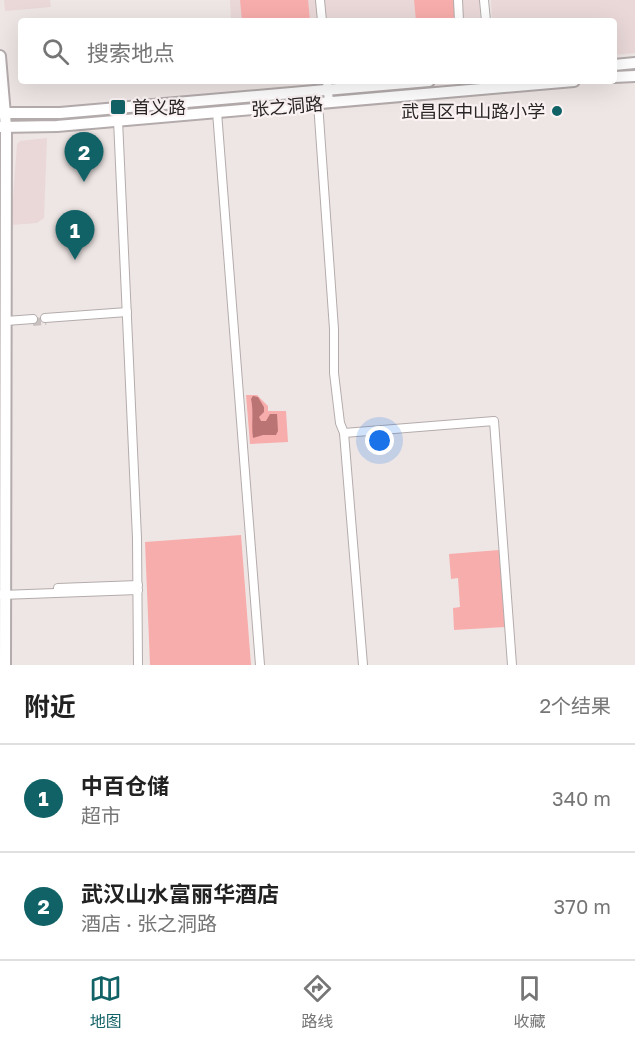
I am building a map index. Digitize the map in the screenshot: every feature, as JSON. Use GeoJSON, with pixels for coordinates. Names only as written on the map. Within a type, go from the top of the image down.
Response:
{"type":"FeatureCollection","features":[{"type":"Feature","properties":{"kind":"main road"},"geometry":{"type":"LineString","coordinates":[[0,56],[6,323],[3,593],[5,665]]}},
{"type":"Feature","properties":{"kind":"main road"},"geometry":{"type":"LineString","coordinates":[[617,65],[635,63]]}},
{"type":"Feature","properties":{"kind":"main road"},"geometry":{"type":"LineString","coordinates":[[617,78],[635,76]]}},
{"type":"Feature","properties":{"kind":"main road","name":"张之洞路"},"geometry":{"type":"LineString","coordinates":[[3,113],[71,112],[368,84]]}},
{"type":"Feature","properties":{"kind":"main road","name":"张之洞路"},"geometry":{"type":"LineString","coordinates":[[3,127],[57,126],[540,84]]}},
{"type":"Feature","properties":{"kind":"street"},"geometry":{"type":"LineString","coordinates":[[320,0],[322,18]]}},
{"type":"Feature","properties":{"kind":"street"},"geometry":{"type":"LineString","coordinates":[[458,0],[459,18]]}},
{"type":"Feature","properties":{"kind":"street"},"geometry":{"type":"LineString","coordinates":[[484,0],[486,18]]}},
{"type":"Feature","properties":{"kind":"street"},"geometry":{"type":"LineString","coordinates":[[328,86],[323,103],[334,373],[340,423],[344,433],[363,665]]}},
{"type":"Feature","properties":{"kind":"street"},"geometry":{"type":"LineString","coordinates":[[217,112],[260,665]]}},
{"type":"Feature","properties":{"kind":"street"},"geometry":{"type":"LineString","coordinates":[[118,120],[138,588],[138,665]]}},
{"type":"Feature","properties":{"kind":"street"},"geometry":{"type":"LineString","coordinates":[[46,320],[127,313]]}},
{"type":"Feature","properties":{"kind":"street"},"geometry":{"type":"LineString","coordinates":[[6,323],[33,321]]}},
{"type":"Feature","properties":{"kind":"street"},"geometry":{"type":"LineString","coordinates":[[344,433],[494,421],[512,665]]}},
{"type":"Feature","properties":{"kind":"street"},"geometry":{"type":"LineString","coordinates":[[3,593],[138,588]]}},
{"type":"Feature","properties":{"kind":"shaded area"},"geometry":{"type":"Polygon","coordinates":[[[4,0],[50,0],[51,7],[5,11],[4,0]]]}},
{"type":"Feature","properties":{"kind":"shaded area"},"geometry":{"type":"Polygon","coordinates":[[[230,0],[479,0],[481,18],[231,18],[230,0]]]}},
{"type":"Feature","properties":{"kind":"shaded area"},"geometry":{"type":"Polygon","coordinates":[[[240,0],[308,0],[310,18],[242,18],[240,0]]]}},
{"type":"Feature","properties":{"kind":"shaded area"},"geometry":{"type":"Polygon","coordinates":[[[414,0],[454,0],[455,18],[416,18],[414,0]]]}},
{"type":"Feature","properties":{"kind":"shaded area"},"geometry":{"type":"Polygon","coordinates":[[[491,0],[635,0],[635,53],[617,55],[617,18],[492,18],[491,0]]]}},
{"type":"Feature","properties":{"kind":"shaded area"},"geometry":{"type":"Polygon","coordinates":[[[47,138],[44,218],[37,223],[11,225],[17,144],[20,141],[47,138]]]}},
{"type":"Feature","properties":{"kind":"shaded area"},"geometry":{"type":"Polygon","coordinates":[[[246,395],[257,395],[268,406],[268,411],[286,411],[288,442],[250,444],[246,395]]]}},
{"type":"Feature","properties":{"kind":"shaded area"},"geometry":{"type":"Polygon","coordinates":[[[253,396],[258,397],[264,407],[264,412],[259,417],[261,421],[266,421],[270,414],[277,414],[278,431],[276,435],[253,438],[251,399],[253,396]]]}},
{"type":"Feature","properties":{"kind":"shaded area"},"geometry":{"type":"Polygon","coordinates":[[[241,535],[251,665],[150,665],[145,542],[241,535]]]}},
{"type":"Feature","properties":{"kind":"shaded area"},"geometry":{"type":"Polygon","coordinates":[[[499,550],[505,627],[454,630],[453,608],[460,607],[458,578],[451,579],[449,554],[499,550]]]}},
{"type":"Feature","properties":{"kind":"tunnel"},"geometry":{"type":"LineString","coordinates":[[33,322],[46,321]]}},
{"type":"Feature","properties":{"kind":"place","name":"首义路"},"geometry":{"type":"Point","coordinates":[118,107]}},
{"type":"Feature","properties":{"kind":"place","name":"武昌区中山路小学"},"geometry":{"type":"Point","coordinates":[557,111]}},
{"type":"Feature","properties":{"kind":"place","name":"武汉山水富丽华酒店"},"geometry":{"type":"Point","coordinates":[84,182]}},
{"type":"Feature","properties":{"kind":"place","name":"中百仓储"},"geometry":{"type":"Point","coordinates":[75,260]}}]}
